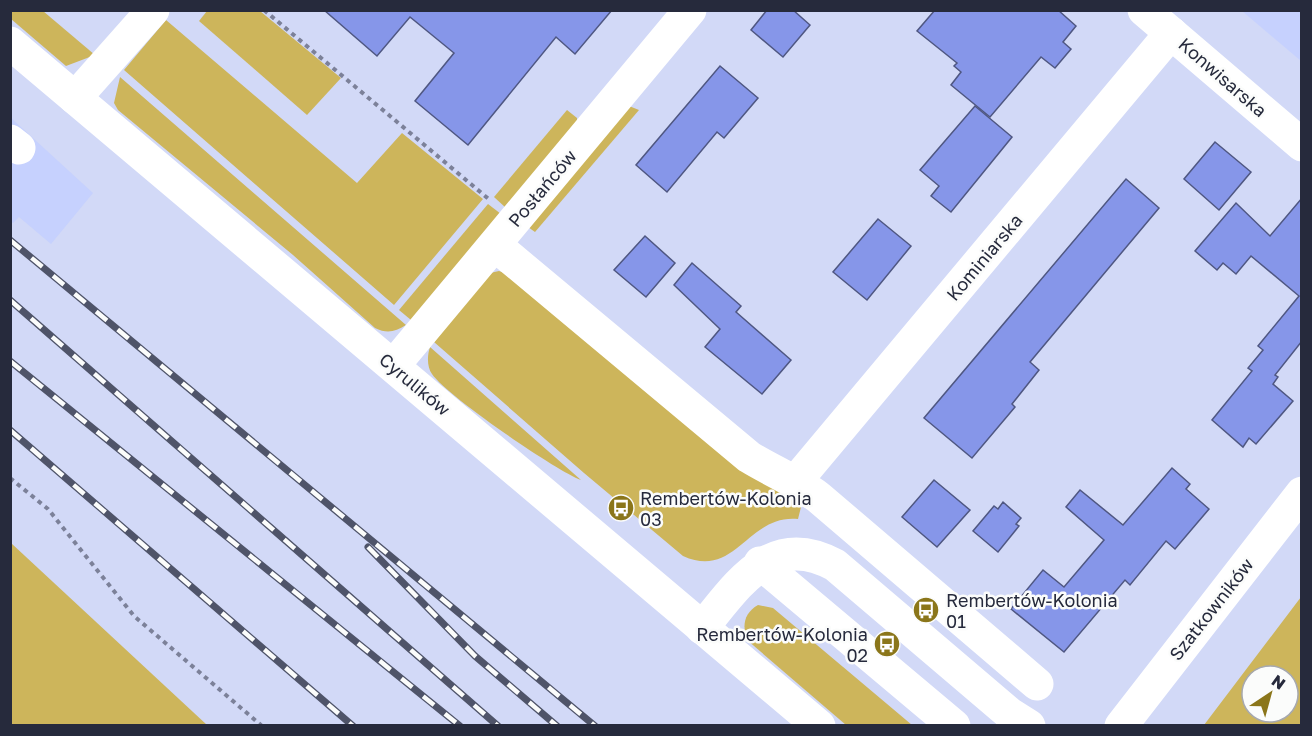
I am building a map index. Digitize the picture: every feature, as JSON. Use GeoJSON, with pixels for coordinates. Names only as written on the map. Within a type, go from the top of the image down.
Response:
{"type":"FeatureCollection","features":[{"type":"Feature","properties":{"kind":"street"},"geometry":{"type":"LineString","coordinates":[[75,98],[153,10]]}},
{"type":"Feature","properties":{"kind":"street","name":"Posłańców"},"geometry":{"type":"LineString","coordinates":[[394,365],[690,10]]}},
{"type":"Feature","properties":{"kind":"street","name":"Konwisarska"},"geometry":{"type":"LineString","coordinates":[[1144,10],[1302,145]]}},
{"type":"Feature","properties":{"kind":"street","name":"Kominiarska"},"geometry":{"type":"LineString","coordinates":[[796,481],[1172,33]]}},
{"type":"Feature","properties":{"kind":"street","name":"Cyrulików"},"geometry":{"type":"LineString","coordinates":[[10,43],[819,726]]}},
{"type":"Feature","properties":{"kind":"street"},"geometry":{"type":"LineString","coordinates":[[495,244],[749,457],[776,473],[796,481],[1038,684]]}},
{"type":"Feature","properties":{"kind":"street","name":"Szatkowników"},"geometry":{"type":"LineString","coordinates":[[1120,726],[1302,493]]}},
{"type":"Feature","properties":{"kind":"street"},"geometry":{"type":"LineString","coordinates":[[702,628],[744,577],[760,563],[785,554],[808,555],[835,565],[1010,714],[1029,726]]}},
{"type":"Feature","properties":{"kind":"street"},"geometry":{"type":"LineString","coordinates":[[760,563],[954,726]]}},
{"type":"Feature","properties":{"kind":"path"},"geometry":{"type":"LineString","coordinates":[[264,10],[495,205]]}},
{"type":"Feature","properties":{"kind":"path"},"geometry":{"type":"LineString","coordinates":[[10,478],[48,510],[134,616],[262,726]]}},
{"type":"Feature","properties":{"kind":"shaded area"},"geometry":{"type":"Polygon","coordinates":[[[11,11],[43,11],[95,55],[66,66],[11,19],[11,11]]]}},
{"type":"Feature","properties":{"kind":"shaded area"},"geometry":{"type":"Polygon","coordinates":[[[207,11],[260,11],[341,78],[307,115],[199,21],[207,11]]]}},
{"type":"Feature","properties":{"kind":"shaded area"},"geometry":{"type":"Polygon","coordinates":[[[1242,11],[1301,11],[1301,61],[1242,11]]]}},
{"type":"Feature","properties":{"kind":"shaded area"},"geometry":{"type":"Polygon","coordinates":[[[166,20],[357,183],[402,133],[483,199],[394,305],[124,70],[166,20]]]}},
{"type":"Feature","properties":{"kind":"shaded area"},"geometry":{"type":"Polygon","coordinates":[[[120,77],[406,325],[391,331],[375,328],[293,255],[118,110],[114,103],[120,77]]]}},
{"type":"Feature","properties":{"kind":"shaded area"},"geometry":{"type":"Polygon","coordinates":[[[629,106],[639,110],[535,232],[528,227],[629,106]]]}},
{"type":"Feature","properties":{"kind":"shaded area"},"geometry":{"type":"Polygon","coordinates":[[[567,110],[577,118],[577,122],[506,208],[494,197],[567,110]]]}},
{"type":"Feature","properties":{"kind":"shaded area"},"geometry":{"type":"Polygon","coordinates":[[[10,117],[93,193],[51,244],[19,217],[13,223],[11,222],[10,117]]]}},
{"type":"Feature","properties":{"kind":"shaded area"},"geometry":{"type":"Polygon","coordinates":[[[488,204],[501,214],[411,320],[399,310],[488,204]]]}},
{"type":"Feature","properties":{"kind":"shaded area"},"geometry":{"type":"Polygon","coordinates":[[[499,271],[508,274],[802,503],[798,519],[781,520],[766,526],[729,554],[716,560],[701,561],[683,556],[434,342],[490,273],[499,271]]]}},
{"type":"Feature","properties":{"kind":"shaded area"},"geometry":{"type":"Polygon","coordinates":[[[430,347],[581,480],[502,432],[442,384],[429,368],[430,347]]]}},
{"type":"Feature","properties":{"kind":"shaded area"},"geometry":{"type":"Polygon","coordinates":[[[11,543],[207,725],[11,725],[11,543]]]}},
{"type":"Feature","properties":{"kind":"shaded area"},"geometry":{"type":"Polygon","coordinates":[[[1301,597],[1301,725],[1204,725],[1240,677],[1240,724],[1300,724],[1300,664],[1250,664],[1301,597]]]}},
{"type":"Feature","properties":{"kind":"shaded area"},"geometry":{"type":"Polygon","coordinates":[[[758,605],[773,608],[912,725],[846,725],[747,640],[745,620],[753,608],[758,605]]]}},
{"type":"Feature","properties":{"kind":"building"},"geometry":{"type":"Polygon","coordinates":[[[324,10],[612,10],[575,54],[556,37],[468,145],[415,101],[454,53],[410,17],[377,56],[324,10]]]}},
{"type":"Feature","properties":{"kind":"building"},"geometry":{"type":"Polygon","coordinates":[[[767,10],[793,10],[810,25],[783,57],[751,30],[767,10]]]}},
{"type":"Feature","properties":{"kind":"building"},"geometry":{"type":"Polygon","coordinates":[[[935,10],[1058,10],[1076,26],[1063,42],[1071,49],[1055,68],[1041,57],[990,117],[951,85],[961,72],[954,66],[957,63],[917,31],[935,10]]]}},
{"type":"Feature","properties":{"kind":"building"},"geometry":{"type":"Polygon","coordinates":[[[720,66],[758,98],[724,138],[717,132],[667,192],[636,165],[720,66]]]}},
{"type":"Feature","properties":{"kind":"building"},"geometry":{"type":"Polygon","coordinates":[[[975,106],[1012,137],[951,212],[931,196],[939,186],[920,170],[975,106]]]}},
{"type":"Feature","properties":{"kind":"building"},"geometry":{"type":"Polygon","coordinates":[[[1215,142],[1251,172],[1219,210],[1184,179],[1215,142]]]}},
{"type":"Feature","properties":{"kind":"building"},"geometry":{"type":"Polygon","coordinates":[[[1126,179],[1159,208],[1030,362],[1039,370],[1012,404],[1015,407],[972,458],[924,418],[1126,179]]]}},
{"type":"Feature","properties":{"kind":"building"},"geometry":{"type":"Polygon","coordinates":[[[1302,198],[1302,341],[1275,375],[1278,377],[1273,384],[1293,401],[1256,444],[1249,438],[1243,447],[1212,420],[1252,371],[1248,368],[1263,350],[1258,346],[1299,296],[1251,256],[1236,274],[1223,263],[1217,270],[1195,251],[1236,203],[1270,236],[1302,198]]]}},
{"type":"Feature","properties":{"kind":"building"},"geometry":{"type":"Polygon","coordinates":[[[878,219],[911,246],[867,300],[833,272],[878,219]]]}},
{"type":"Feature","properties":{"kind":"building"},"geometry":{"type":"Polygon","coordinates":[[[645,236],[675,263],[646,297],[614,270],[645,236]]]}},
{"type":"Feature","properties":{"kind":"building"},"geometry":{"type":"Polygon","coordinates":[[[692,263],[741,306],[736,312],[791,360],[762,394],[705,347],[720,329],[674,285],[692,263]]]}},
{"type":"Feature","properties":{"kind":"building"},"geometry":{"type":"Polygon","coordinates":[[[1172,468],[1190,484],[1186,489],[1209,509],[1175,549],[1166,541],[1130,585],[1125,580],[1064,652],[1011,609],[1043,570],[1064,587],[1104,540],[1066,507],[1080,490],[1123,525],[1172,468]]]}},
{"type":"Feature","properties":{"kind":"building"},"geometry":{"type":"Polygon","coordinates":[[[934,480],[970,510],[937,547],[902,517],[934,480]]]}},
{"type":"Feature","properties":{"kind":"building"},"geometry":{"type":"Polygon","coordinates":[[[1003,502],[1021,518],[1016,524],[1019,526],[998,552],[973,531],[994,506],[998,509],[1003,502]]]}},
{"type":"Feature","properties":{"kind":"railway"},"geometry":{"type":"LineString","coordinates":[[10,240],[595,726]]}},
{"type":"Feature","properties":{"kind":"railway"},"geometry":{"type":"LineString","coordinates":[[10,300],[498,726]]}},
{"type":"Feature","properties":{"kind":"railway"},"geometry":{"type":"LineString","coordinates":[[10,361],[460,726]]}},
{"type":"Feature","properties":{"kind":"railway"},"geometry":{"type":"LineString","coordinates":[[10,430],[353,726]]}},
{"type":"Feature","properties":{"kind":"railway"},"geometry":{"type":"LineString","coordinates":[[368,547],[475,656],[557,726]]}},
{"type":"Feature","properties":{"kind":"place","name":"Rembertów-Kolonia 03"},"geometry":{"type":"Point","coordinates":[621,508]}},
{"type":"Feature","properties":{"kind":"place","name":"Rembertów-Kolonia 01"},"geometry":{"type":"Point","coordinates":[926,610]}},
{"type":"Feature","properties":{"kind":"place","name":"Rembertów-Kolonia 02"},"geometry":{"type":"Point","coordinates":[887,644]}}]}
